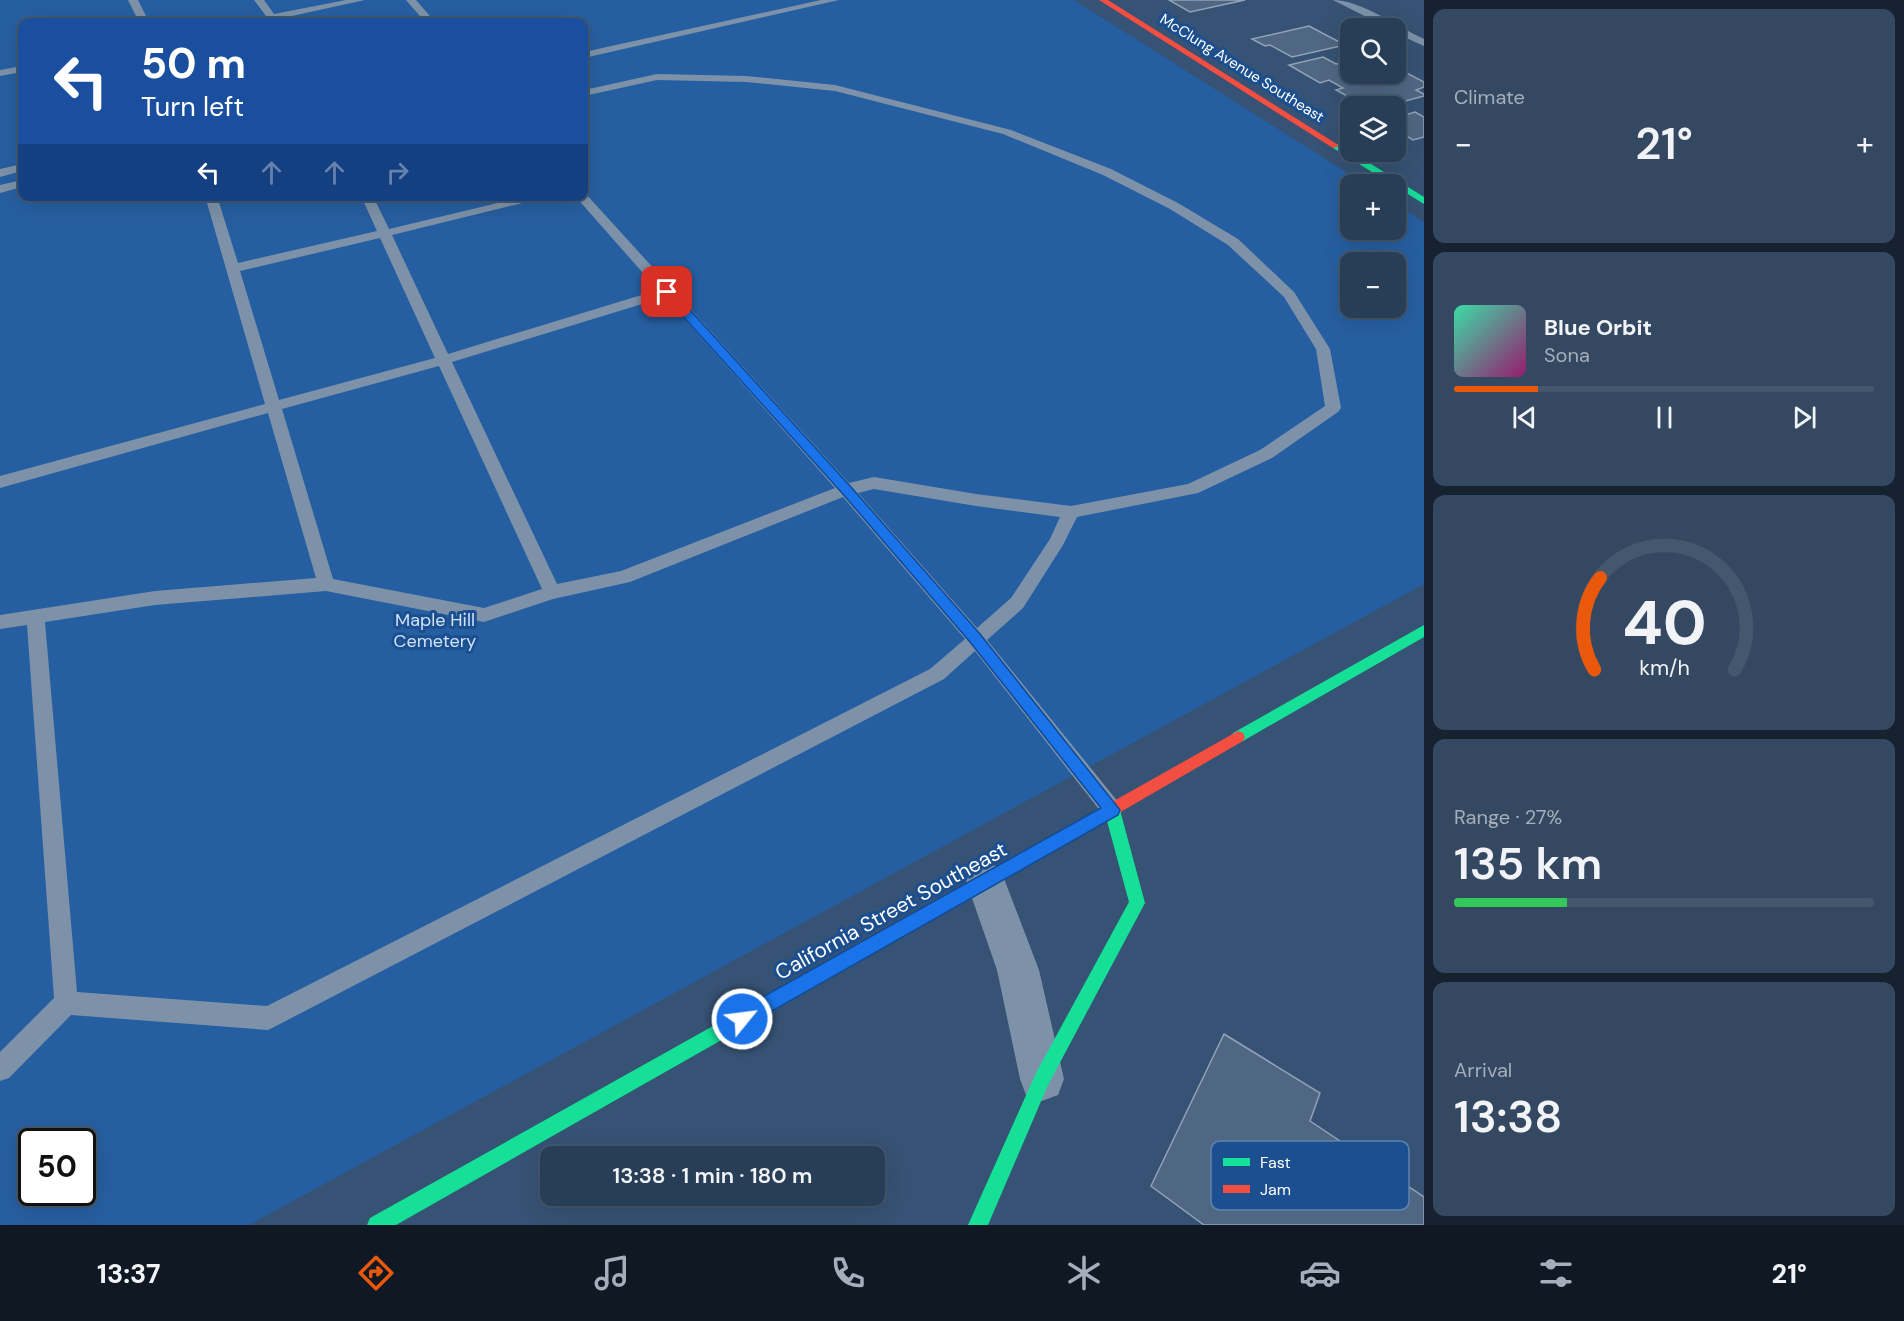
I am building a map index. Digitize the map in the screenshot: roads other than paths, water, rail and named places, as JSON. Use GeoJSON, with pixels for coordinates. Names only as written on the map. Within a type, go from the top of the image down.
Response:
{"type":"FeatureCollection","features":[{"type":"Feature","properties":{"kind":"street","name":"McClung Avenue Southeast"},"geometry":{"type":"LineString","coordinates":[[1103,0],[1424,201]]}},
{"type":"Feature","properties":{"kind":"street","name":"California Street Southeast"},"geometry":{"type":"LineString","coordinates":[[377,1225],[1112,810],[1424,630]]}},
{"type":"Feature","properties":{"kind":"street"},"geometry":{"type":"LineString","coordinates":[[978,1225],[1042,1079],[1137,903],[1112,810]]}},
{"type":"Feature","properties":{"kind":"street"},"geometry":{"type":"LineString","coordinates":[[986,881],[1018,970],[1042,1079]]}},
{"type":"Feature","properties":{"kind":"lane"},"geometry":{"type":"LineString","coordinates":[[133,0],[142,18]]}},
{"type":"Feature","properties":{"kind":"lane"},"geometry":{"type":"LineString","coordinates":[[259,0],[272,18]]}},
{"type":"Feature","properties":{"kind":"lane"},"geometry":{"type":"LineString","coordinates":[[282,18],[360,0]]}},
{"type":"Feature","properties":{"kind":"lane"},"geometry":{"type":"LineString","coordinates":[[411,0],[427,18]]}},
{"type":"Feature","properties":{"kind":"lane"},"geometry":{"type":"LineString","coordinates":[[588,54],[834,0]]}},
{"type":"Feature","properties":{"kind":"lane"},"geometry":{"type":"LineString","coordinates":[[1338,0],[1373,18]]}},
{"type":"Feature","properties":{"kind":"lane"},"geometry":{"type":"LineString","coordinates":[[1406,34],[1424,43]]}},
{"type":"Feature","properties":{"kind":"lane"},"geometry":{"type":"LineString","coordinates":[[0,73],[18,70]]}},
{"type":"Feature","properties":{"kind":"lane"},"geometry":{"type":"LineString","coordinates":[[0,622],[155,598],[326,584],[484,615],[552,592],[624,577],[846,490],[874,483],[976,500],[1071,512],[1192,489],[1266,454],[1333,408],[1323,349],[1289,295],[1233,242],[1174,206],[1107,172],[1007,132],[835,88],[746,79],[657,77],[588,92]]}},
{"type":"Feature","properties":{"kind":"lane"},"geometry":{"type":"LineString","coordinates":[[0,173],[18,169]]}},
{"type":"Feature","properties":{"kind":"lane"},"geometry":{"type":"LineString","coordinates":[[0,189],[18,185]]}},
{"type":"Feature","properties":{"kind":"lane"},"geometry":{"type":"LineString","coordinates":[[212,201],[326,584]]}},
{"type":"Feature","properties":{"kind":"lane"},"geometry":{"type":"LineString","coordinates":[[369,201],[552,592]]}},
{"type":"Feature","properties":{"kind":"lane"},"geometry":{"type":"LineString","coordinates":[[231,269],[522,201]]}},
{"type":"Feature","properties":{"kind":"lane"},"geometry":{"type":"LineString","coordinates":[[585,201],[846,490],[975,638],[1112,810]]}},
{"type":"Feature","properties":{"kind":"lane"},"geometry":{"type":"LineString","coordinates":[[0,482],[442,360],[667,292]]}},
{"type":"Feature","properties":{"kind":"lane"},"geometry":{"type":"LineString","coordinates":[[0,1069],[66,1003],[268,1018],[937,674],[1017,603],[1057,541],[1071,512]]}},
{"type":"Feature","properties":{"kind":"lane"},"geometry":{"type":"LineString","coordinates":[[35,616],[66,1003]]}},
{"type":"Feature","properties":{"kind":"park label","name":"Maple Hill Cemetery"},"geometry":{"type":"Point","coordinates":[435,630]}}]}
